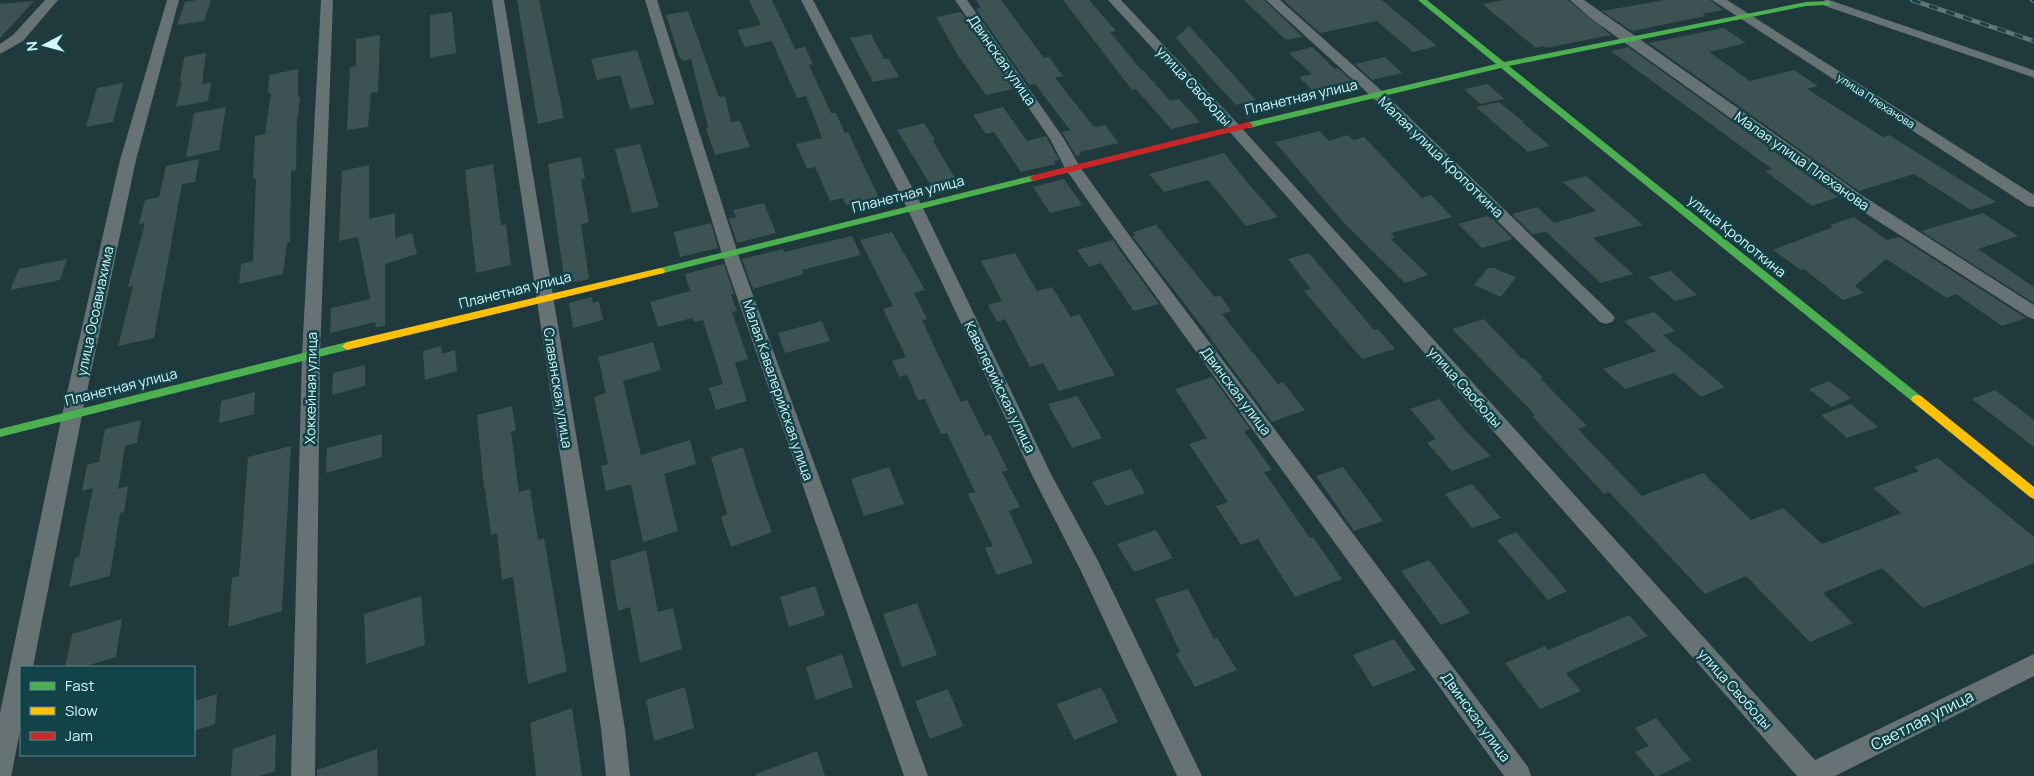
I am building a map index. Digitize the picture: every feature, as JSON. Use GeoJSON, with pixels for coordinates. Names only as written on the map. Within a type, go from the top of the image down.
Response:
{"type":"FeatureCollection","features":[{"type":"Feature","properties":{"kind":"street"},"geometry":{"type":"LineString","coordinates":[[0,50],[18,38],[52,0]]}},
{"type":"Feature","properties":{"kind":"street","name":"улица Осоавиахима"},"geometry":{"type":"LineString","coordinates":[[21,666],[72,415],[128,160],[174,0]]}},
{"type":"Feature","properties":{"kind":"street","name":"Хоккейная улица"},"geometry":{"type":"LineString","coordinates":[[304,776],[311,355],[327,0]]}},
{"type":"Feature","properties":{"kind":"street","name":"Славянская улица"},"geometry":{"type":"LineString","coordinates":[[498,0],[611,719],[618,776]]}},
{"type":"Feature","properties":{"kind":"street","name":"Малая Кавалерийская улица"},"geometry":{"type":"LineString","coordinates":[[650,0],[730,254],[916,776]]}},
{"type":"Feature","properties":{"kind":"street","name":"Кавалерийская улица"},"geometry":{"type":"LineString","coordinates":[[807,0],[914,208],[1042,475],[1090,565],[1190,776]]}},
{"type":"Feature","properties":{"kind":"street","name":"Двинская улица"},"geometry":{"type":"LineString","coordinates":[[961,0],[1056,139],[1072,168],[1519,776]]}},
{"type":"Feature","properties":{"kind":"street","name":"улица Свободы"},"geometry":{"type":"LineString","coordinates":[[1114,0],[1234,128],[1811,776]]}},
{"type":"Feature","properties":{"kind":"street","name":"Малая улица Кропоткина"},"geometry":{"type":"LineString","coordinates":[[1272,0],[1377,94],[1606,318]]}},
{"type":"Feature","properties":{"kind":"street","name":"улица Кропоткина"},"geometry":{"type":"LineString","coordinates":[[1422,0],[2034,494]]}},
{"type":"Feature","properties":{"kind":"street","name":"Малая улица Плеханова"},"geometry":{"type":"LineString","coordinates":[[1576,0],[1854,198],[1928,248],[2034,313]]}},
{"type":"Feature","properties":{"kind":"street","name":"улица Плеханова"},"geometry":{"type":"LineString","coordinates":[[1718,0],[2034,202]]}},
{"type":"Feature","properties":{"kind":"street","name":"Планетная улица"},"geometry":{"type":"LineString","coordinates":[[0,434],[311,355],[730,254],[1377,94],[1502,65],[1806,4],[1827,3]]}},
{"type":"Feature","properties":{"kind":"street","name":"Светлая улица"},"geometry":{"type":"LineString","coordinates":[[1811,776],[2034,664]]}},
{"type":"Feature","properties":{"kind":"street","name":"улица Осоавиахима"},"geometry":{"type":"LineString","coordinates":[[0,772],[20,673]]}},
{"type":"Feature","properties":{"kind":"lane"},"geometry":{"type":"LineString","coordinates":[[1827,3],[2034,74]]}},
{"type":"Feature","properties":{"kind":"building"},"geometry":{"type":"Polygon","coordinates":[[[211,0],[204,21],[177,25],[185,2],[211,0]]]}},
{"type":"Feature","properties":{"kind":"building"},"geometry":{"type":"Polygon","coordinates":[[[517,0],[539,0],[564,118],[538,124],[517,0]]]}},
{"type":"Feature","properties":{"kind":"building"},"geometry":{"type":"Polygon","coordinates":[[[749,0],[772,0],[795,49],[805,47],[813,64],[809,65],[831,113],[836,113],[845,133],[848,132],[879,198],[846,205],[843,198],[830,201],[815,167],[807,169],[796,144],[822,138],[806,96],[797,98],[772,41],[745,47],[737,30],[761,25],[749,0]]]}},
{"type":"Feature","properties":{"kind":"building"},"geometry":{"type":"Polygon","coordinates":[[[976,0],[1001,0],[1044,58],[1049,57],[1063,76],[1055,78],[1094,127],[1105,125],[1119,143],[1080,152],[1081,154],[1076,156],[1062,132],[1070,130],[1035,84],[1029,85],[976,9],[981,8],[976,0]]]}},
{"type":"Feature","properties":{"kind":"building"},"geometry":{"type":"Polygon","coordinates":[[[1063,0],[1089,0],[1116,31],[1110,32],[1142,71],[1170,101],[1179,99],[1200,122],[1171,129],[1136,89],[1132,90],[1063,0]]]}},
{"type":"Feature","properties":{"kind":"building"},"geometry":{"type":"Polygon","coordinates":[[[1244,0],[1264,0],[1303,37],[1286,40],[1244,0]]]}},
{"type":"Feature","properties":{"kind":"building"},"geometry":{"type":"Polygon","coordinates":[[[1283,0],[1382,0],[1437,46],[1413,52],[1377,21],[1320,33],[1283,0]]]}},
{"type":"Feature","properties":{"kind":"building"},"geometry":{"type":"Polygon","coordinates":[[[1504,0],[1568,0],[1611,35],[1546,48],[1543,46],[1536,48],[1482,4],[1504,0]]]}},
{"type":"Feature","properties":{"kind":"building"},"geometry":{"type":"Polygon","coordinates":[[[1665,0],[1710,0],[1723,10],[1702,14],[1706,16],[1632,31],[1602,11],[1665,0]]]}},
{"type":"Feature","properties":{"kind":"building"},"geometry":{"type":"Polygon","coordinates":[[[34,1],[0,38],[0,4],[34,1]]]}},
{"type":"Feature","properties":{"kind":"building"},"geometry":{"type":"Polygon","coordinates":[[[688,11],[719,97],[725,96],[731,122],[740,121],[750,147],[715,155],[706,128],[708,127],[691,59],[683,61],[682,58],[680,59],[666,15],[688,11]]]}},
{"type":"Feature","properties":{"kind":"building"},"geometry":{"type":"Polygon","coordinates":[[[452,12],[456,53],[430,58],[430,15],[452,12]]]}},
{"type":"Feature","properties":{"kind":"building"},"geometry":{"type":"Polygon","coordinates":[[[961,12],[1013,89],[986,95],[959,57],[936,17],[961,12]]]}},
{"type":"Feature","properties":{"kind":"building"},"geometry":{"type":"Polygon","coordinates":[[[1189,26],[1256,100],[1236,105],[1213,80],[1176,38],[1189,26]]]}},
{"type":"Feature","properties":{"kind":"building"},"geometry":{"type":"Polygon","coordinates":[[[1724,28],[1746,43],[1709,52],[1750,81],[1794,70],[1818,86],[1807,89],[1883,137],[1889,135],[1996,202],[1971,210],[1914,174],[1859,191],[1649,43],[1724,28]]]}},
{"type":"Feature","properties":{"kind":"building"},"geometry":{"type":"Polygon","coordinates":[[[871,34],[884,59],[889,59],[899,77],[873,82],[850,38],[871,34]]]}},
{"type":"Feature","properties":{"kind":"building"},"geometry":{"type":"Polygon","coordinates":[[[380,35],[378,92],[371,93],[368,127],[347,130],[350,67],[356,66],[356,39],[380,35]]]}},
{"type":"Feature","properties":{"kind":"building"},"geometry":{"type":"Polygon","coordinates":[[[1312,47],[1335,69],[1338,68],[1354,83],[1315,93],[1299,77],[1312,74],[1289,53],[1312,47]]]}},
{"type":"Feature","properties":{"kind":"building"},"geometry":{"type":"Polygon","coordinates":[[[1628,47],[1838,197],[1812,206],[1765,171],[1772,169],[1611,51],[1628,47]]]}},
{"type":"Feature","properties":{"kind":"building"},"geometry":{"type":"Polygon","coordinates":[[[637,50],[654,104],[630,109],[620,75],[597,80],[591,59],[637,50]]]}},
{"type":"Feature","properties":{"kind":"building"},"geometry":{"type":"Polygon","coordinates":[[[206,53],[202,84],[211,83],[208,101],[176,107],[182,81],[180,82],[184,57],[206,53]]]}},
{"type":"Feature","properties":{"kind":"building"},"geometry":{"type":"Polygon","coordinates":[[[1385,57],[1402,73],[1372,80],[1355,64],[1385,57]]]}},
{"type":"Feature","properties":{"kind":"building"},"geometry":{"type":"Polygon","coordinates":[[[298,69],[298,97],[300,97],[297,117],[296,170],[291,171],[290,242],[287,243],[283,274],[239,284],[241,264],[253,261],[256,179],[253,179],[255,136],[265,134],[271,93],[268,93],[269,75],[298,69]]]}},
{"type":"Feature","properties":{"kind":"building"},"geometry":{"type":"Polygon","coordinates":[[[123,83],[113,122],[86,127],[97,88],[123,83]]]}},
{"type":"Feature","properties":{"kind":"building"},"geometry":{"type":"Polygon","coordinates":[[[1488,84],[1504,99],[1480,104],[1464,89],[1488,84]]]}},
{"type":"Feature","properties":{"kind":"building"},"geometry":{"type":"Polygon","coordinates":[[[1499,102],[1550,146],[1528,152],[1476,107],[1499,102]]]}},
{"type":"Feature","properties":{"kind":"building"},"geometry":{"type":"Polygon","coordinates":[[[226,107],[219,150],[186,157],[194,113],[226,107]]]}},
{"type":"Feature","properties":{"kind":"building"},"geometry":{"type":"Polygon","coordinates":[[[1003,107],[1027,141],[1046,136],[1059,160],[1054,161],[1056,164],[1021,172],[994,132],[986,134],[973,115],[1003,107]]]}},
{"type":"Feature","properties":{"kind":"building"},"geometry":{"type":"Polygon","coordinates":[[[924,123],[955,178],[930,184],[897,130],[924,123]]]}},
{"type":"Feature","properties":{"kind":"building"},"geometry":{"type":"Polygon","coordinates":[[[1320,131],[1329,141],[1347,135],[1354,140],[1364,137],[1422,198],[1431,195],[1452,217],[1391,233],[1395,238],[1391,239],[1428,275],[1405,283],[1343,222],[1275,142],[1320,131]]]}},
{"type":"Feature","properties":{"kind":"building"},"geometry":{"type":"Polygon","coordinates":[[[640,144],[659,207],[632,213],[615,149],[640,144]]]}},
{"type":"Feature","properties":{"kind":"building"},"geometry":{"type":"Polygon","coordinates":[[[1224,153],[1278,217],[1246,226],[1208,180],[1164,192],[1149,174],[1224,153]]]}},
{"type":"Feature","properties":{"kind":"building"},"geometry":{"type":"Polygon","coordinates":[[[581,157],[585,178],[581,179],[589,222],[581,224],[589,279],[565,284],[548,164],[581,157]]]}},
{"type":"Feature","properties":{"kind":"building"},"geometry":{"type":"Polygon","coordinates":[[[199,159],[195,182],[182,184],[154,338],[118,346],[133,286],[128,287],[145,223],[139,224],[145,200],[159,197],[166,166],[199,159]]]}},
{"type":"Feature","properties":{"kind":"building"},"geometry":{"type":"Polygon","coordinates":[[[493,164],[501,225],[506,224],[511,265],[476,273],[465,170],[493,164]]]}},
{"type":"Feature","properties":{"kind":"building"},"geometry":{"type":"Polygon","coordinates":[[[369,165],[369,219],[395,213],[395,238],[412,233],[417,254],[385,264],[385,326],[376,327],[375,322],[330,333],[331,308],[370,299],[358,237],[339,241],[342,171],[369,165]]]}},
{"type":"Feature","properties":{"kind":"building"},"geometry":{"type":"Polygon","coordinates":[[[1586,176],[1643,225],[1593,238],[1633,274],[1601,283],[1546,232],[1532,234],[1512,214],[1537,207],[1554,223],[1596,211],[1563,182],[1586,176]]]}},
{"type":"Feature","properties":{"kind":"building"},"geometry":{"type":"Polygon","coordinates":[[[1064,179],[1082,205],[1050,213],[1033,187],[1064,179]]]}},
{"type":"Feature","properties":{"kind":"building"},"geometry":{"type":"Polygon","coordinates":[[[764,203],[776,233],[737,243],[729,219],[736,217],[733,210],[764,203]]]}},
{"type":"Feature","properties":{"kind":"building"},"geometry":{"type":"Polygon","coordinates":[[[1983,213],[2018,236],[1978,249],[2034,287],[2034,303],[1921,231],[1983,213]]]}},
{"type":"Feature","properties":{"kind":"building"},"geometry":{"type":"Polygon","coordinates":[[[1487,216],[1493,219],[1513,239],[1482,248],[1458,224],[1487,216]]]}},
{"type":"Feature","properties":{"kind":"building"},"geometry":{"type":"Polygon","coordinates":[[[1854,217],[1887,240],[1899,237],[2026,318],[2002,326],[1956,294],[1947,298],[1886,259],[1855,286],[1864,293],[1843,300],[1804,269],[1801,270],[1773,250],[1833,227],[1830,225],[1854,217]]]}},
{"type":"Feature","properties":{"kind":"building"},"geometry":{"type":"Polygon","coordinates":[[[711,223],[718,248],[680,257],[674,232],[711,223]]]}},
{"type":"Feature","properties":{"kind":"building"},"geometry":{"type":"Polygon","coordinates":[[[1156,225],[1215,297],[1220,295],[1231,311],[1222,314],[1278,384],[1283,382],[1305,410],[1272,422],[1211,338],[1132,236],[1135,235],[1133,232],[1156,225]]]}},
{"type":"Feature","properties":{"kind":"building"},"geometry":{"type":"Polygon","coordinates":[[[892,232],[925,290],[914,293],[927,319],[922,320],[961,402],[967,400],[985,436],[990,434],[1008,470],[1002,472],[1020,507],[1009,511],[1033,563],[997,575],[985,548],[993,546],[968,494],[975,492],[947,433],[941,434],[925,399],[918,400],[907,375],[899,377],[892,361],[906,357],[883,309],[893,306],[860,240],[892,232]]]}},
{"type":"Feature","properties":{"kind":"building"},"geometry":{"type":"Polygon","coordinates":[[[852,236],[861,255],[802,270],[804,274],[753,289],[742,259],[783,249],[784,252],[852,236]]]}},
{"type":"Feature","properties":{"kind":"building"},"geometry":{"type":"Polygon","coordinates":[[[1113,240],[1159,304],[1134,311],[1101,263],[1089,267],[1077,250],[1113,240]]]}},
{"type":"Feature","properties":{"kind":"building"},"geometry":{"type":"Polygon","coordinates":[[[1015,253],[1037,291],[1052,287],[1071,317],[1079,314],[1115,375],[1059,391],[1043,363],[1030,367],[1005,319],[997,322],[988,305],[1002,301],[981,261],[1015,253]]]}},
{"type":"Feature","properties":{"kind":"building"},"geometry":{"type":"Polygon","coordinates":[[[1309,253],[1374,330],[1378,329],[1395,349],[1362,359],[1304,291],[1311,289],[1288,259],[1309,253]]]}},
{"type":"Feature","properties":{"kind":"building"},"geometry":{"type":"Polygon","coordinates":[[[67,259],[60,280],[10,290],[19,269],[67,259]]]}},
{"type":"Feature","properties":{"kind":"building"},"geometry":{"type":"Polygon","coordinates":[[[724,264],[734,294],[731,295],[737,311],[732,312],[748,359],[735,363],[747,401],[716,410],[709,388],[723,384],[703,320],[694,322],[692,318],[658,327],[650,302],[690,291],[685,274],[724,264]]]}},
{"type":"Feature","properties":{"kind":"building"},"geometry":{"type":"Polygon","coordinates":[[[1488,268],[1494,268],[1516,277],[1501,297],[1474,285],[1488,268]]]}},
{"type":"Feature","properties":{"kind":"building"},"geometry":{"type":"Polygon","coordinates":[[[1671,271],[1697,295],[1675,301],[1648,277],[1671,271]]]}},
{"type":"Feature","properties":{"kind":"building"},"geometry":{"type":"Polygon","coordinates":[[[592,297],[593,303],[599,301],[603,320],[573,328],[569,303],[592,297]]]}},
{"type":"Feature","properties":{"kind":"building"},"geometry":{"type":"Polygon","coordinates":[[[1654,312],[1675,331],[1663,335],[1725,387],[1701,397],[1674,373],[1625,389],[1603,369],[1656,351],[1624,321],[1654,312]]]}},
{"type":"Feature","properties":{"kind":"building"},"geometry":{"type":"Polygon","coordinates":[[[1484,319],[1522,359],[1524,358],[1543,378],[1541,379],[1587,426],[1578,429],[1642,496],[1703,473],[1751,520],[1783,508],[1822,544],[1901,513],[1873,488],[1919,471],[1914,467],[1938,458],[2034,537],[2034,563],[1923,608],[1882,568],[1823,593],[1853,623],[1810,642],[1746,576],[1705,594],[1609,492],[1604,494],[1532,416],[1535,415],[1452,329],[1484,319]]]}},
{"type":"Feature","properties":{"kind":"building"},"geometry":{"type":"Polygon","coordinates":[[[822,321],[830,341],[785,353],[778,333],[822,321]]]}},
{"type":"Feature","properties":{"kind":"building"},"geometry":{"type":"Polygon","coordinates":[[[653,342],[661,370],[623,381],[641,455],[690,440],[696,464],[664,474],[678,531],[643,542],[631,484],[606,491],[601,466],[608,464],[594,397],[606,393],[598,357],[653,342]]]}},
{"type":"Feature","properties":{"kind":"building"},"geometry":{"type":"Polygon","coordinates":[[[441,346],[442,354],[455,350],[457,371],[425,380],[423,351],[441,346]]]}},
{"type":"Feature","properties":{"kind":"building"},"geometry":{"type":"Polygon","coordinates":[[[365,365],[365,386],[332,395],[333,373],[365,365]]]}},
{"type":"Feature","properties":{"kind":"building"},"geometry":{"type":"Polygon","coordinates":[[[1212,377],[1250,429],[1244,431],[1272,470],[1264,472],[1310,538],[1313,537],[1342,579],[1295,597],[1258,539],[1241,545],[1216,506],[1228,502],[1189,444],[1207,438],[1175,389],[1212,377]]]}},
{"type":"Feature","properties":{"kind":"building"},"geometry":{"type":"Polygon","coordinates":[[[1829,381],[1851,398],[1831,407],[1809,389],[1829,381]]]}},
{"type":"Feature","properties":{"kind":"building"},"geometry":{"type":"Polygon","coordinates":[[[1995,390],[2034,420],[2034,447],[1972,399],[1995,390]]]}},
{"type":"Feature","properties":{"kind":"building"},"geometry":{"type":"Polygon","coordinates":[[[255,392],[254,414],[219,423],[221,401],[255,392]]]}},
{"type":"Feature","properties":{"kind":"building"},"geometry":{"type":"Polygon","coordinates":[[[1077,396],[1102,438],[1072,448],[1048,404],[1077,396]]]}},
{"type":"Feature","properties":{"kind":"building"},"geometry":{"type":"Polygon","coordinates":[[[1439,399],[1464,429],[1491,456],[1452,471],[1427,443],[1436,439],[1410,409],[1439,399]]]}},
{"type":"Feature","properties":{"kind":"building"},"geometry":{"type":"Polygon","coordinates":[[[1851,404],[1878,427],[1847,438],[1821,415],[1851,404]]]}},
{"type":"Feature","properties":{"kind":"building"},"geometry":{"type":"Polygon","coordinates":[[[512,406],[516,430],[511,432],[519,492],[530,489],[538,540],[544,538],[567,671],[528,684],[513,577],[502,580],[497,533],[491,535],[484,489],[477,415],[512,406]]]}},
{"type":"Feature","properties":{"kind":"building"},"geometry":{"type":"Polygon","coordinates":[[[141,420],[137,443],[125,446],[118,489],[128,486],[124,512],[120,513],[110,576],[69,587],[75,558],[79,557],[93,488],[82,491],[87,465],[99,462],[105,429],[141,420]]]}},
{"type":"Feature","properties":{"kind":"building"},"geometry":{"type":"Polygon","coordinates":[[[382,434],[382,457],[326,473],[327,448],[382,434]]]}},
{"type":"Feature","properties":{"kind":"building"},"geometry":{"type":"Polygon","coordinates":[[[291,446],[282,611],[228,627],[232,578],[239,576],[248,457],[291,446]]]}},
{"type":"Feature","properties":{"kind":"building"},"geometry":{"type":"Polygon","coordinates":[[[743,447],[772,532],[731,547],[721,517],[727,514],[711,457],[743,447]]]}},
{"type":"Feature","properties":{"kind":"building"},"geometry":{"type":"Polygon","coordinates":[[[889,467],[904,504],[864,516],[851,479],[889,467]]]}},
{"type":"Feature","properties":{"kind":"building"},"geometry":{"type":"Polygon","coordinates":[[[1343,467],[1383,521],[1354,531],[1316,476],[1343,467]]]}},
{"type":"Feature","properties":{"kind":"building"},"geometry":{"type":"Polygon","coordinates":[[[1131,469],[1145,493],[1106,506],[1092,482],[1131,469]]]}},
{"type":"Feature","properties":{"kind":"building"},"geometry":{"type":"Polygon","coordinates":[[[1472,484],[1501,518],[1472,528],[1445,494],[1472,484]]]}},
{"type":"Feature","properties":{"kind":"building"},"geometry":{"type":"Polygon","coordinates":[[[1156,530],[1173,558],[1134,572],[1117,544],[1156,530]]]}},
{"type":"Feature","properties":{"kind":"building"},"geometry":{"type":"Polygon","coordinates":[[[1516,532],[1567,591],[1548,600],[1497,540],[1516,532]]]}},
{"type":"Feature","properties":{"kind":"building"},"geometry":{"type":"Polygon","coordinates":[[[646,550],[658,612],[673,608],[682,649],[640,663],[630,607],[618,611],[610,561],[646,550]]]}},
{"type":"Feature","properties":{"kind":"building"},"geometry":{"type":"Polygon","coordinates":[[[1429,560],[1470,613],[1441,625],[1401,571],[1429,560]]]}},
{"type":"Feature","properties":{"kind":"building"},"geometry":{"type":"Polygon","coordinates":[[[815,586],[825,615],[789,627],[780,597],[815,586]]]}},
{"type":"Feature","properties":{"kind":"building"},"geometry":{"type":"Polygon","coordinates":[[[1188,589],[1214,639],[1217,638],[1237,670],[1195,687],[1176,654],[1180,652],[1155,599],[1188,589]]]}},
{"type":"Feature","properties":{"kind":"building"},"geometry":{"type":"Polygon","coordinates":[[[421,596],[425,645],[366,664],[364,614],[421,596]]]}},
{"type":"Feature","properties":{"kind":"building"},"geometry":{"type":"Polygon","coordinates":[[[917,603],[937,655],[902,667],[883,614],[917,603]]]}},
{"type":"Feature","properties":{"kind":"building"},"geometry":{"type":"Polygon","coordinates":[[[1629,615],[1648,636],[1566,673],[1581,691],[1540,709],[1505,663],[1545,646],[1548,650],[1629,615]]]}},
{"type":"Feature","properties":{"kind":"building"},"geometry":{"type":"Polygon","coordinates":[[[122,619],[116,657],[86,666],[65,666],[72,634],[122,619]]]}},
{"type":"Feature","properties":{"kind":"building"},"geometry":{"type":"Polygon","coordinates":[[[1394,639],[1416,670],[1373,687],[1353,655],[1394,639]]]}},
{"type":"Feature","properties":{"kind":"building"},"geometry":{"type":"Polygon","coordinates":[[[842,654],[853,687],[816,700],[806,667],[842,654]]]}},
{"type":"Feature","properties":{"kind":"building"},"geometry":{"type":"Polygon","coordinates":[[[685,687],[694,728],[654,741],[646,700],[685,687]]]}},
{"type":"Feature","properties":{"kind":"building"},"geometry":{"type":"Polygon","coordinates":[[[1101,687],[1118,722],[1074,740],[1057,704],[1101,687]]]}},
{"type":"Feature","properties":{"kind":"building"},"geometry":{"type":"Polygon","coordinates":[[[948,689],[963,726],[930,739],[915,701],[948,689]]]}},
{"type":"Feature","properties":{"kind":"building"},"geometry":{"type":"Polygon","coordinates":[[[217,694],[215,724],[195,731],[195,701],[217,694]]]}},
{"type":"Feature","properties":{"kind":"building"},"geometry":{"type":"Polygon","coordinates":[[[572,708],[582,776],[536,776],[530,723],[572,708]]]}},
{"type":"Feature","properties":{"kind":"building"},"geometry":{"type":"Polygon","coordinates":[[[1656,718],[1691,760],[1658,776],[1655,776],[1635,752],[1649,746],[1635,728],[1656,718]]]}},
{"type":"Feature","properties":{"kind":"building"},"geometry":{"type":"Polygon","coordinates":[[[276,734],[275,771],[260,776],[231,776],[233,749],[276,734]]]}},
{"type":"Feature","properties":{"kind":"building"},"geometry":{"type":"Polygon","coordinates":[[[377,749],[378,776],[317,776],[317,770],[377,749]]]}},
{"type":"Feature","properties":{"kind":"building"},"geometry":{"type":"Polygon","coordinates":[[[817,751],[825,776],[756,776],[756,774],[817,751]]]}},
{"type":"Feature","properties":{"kind":"railway"},"geometry":{"type":"LineString","coordinates":[[1912,0],[2034,41]]}},
{"type":"Feature","properties":{"kind":"traffic: fast"},"geometry":{"type":"LineString","coordinates":[[1422,0],[1917,399]]}},
{"type":"Feature","properties":{"kind":"traffic: fast"},"geometry":{"type":"LineString","coordinates":[[1249,125],[1502,65],[1806,4],[1827,3]]}},
{"type":"Feature","properties":{"kind":"traffic: fast"},"geometry":{"type":"LineString","coordinates":[[660,271],[1034,178]]}},
{"type":"Feature","properties":{"kind":"traffic: fast"},"geometry":{"type":"LineString","coordinates":[[0,433],[347,346]]}},
{"type":"Feature","properties":{"kind":"traffic: slow"},"geometry":{"type":"LineString","coordinates":[[347,346],[660,271]]}},
{"type":"Feature","properties":{"kind":"traffic: slow"},"geometry":{"type":"LineString","coordinates":[[1917,399],[2034,494]]}},
{"type":"Feature","properties":{"kind":"traffic: jam"},"geometry":{"type":"LineString","coordinates":[[1034,178],[1249,125]]}}]}
